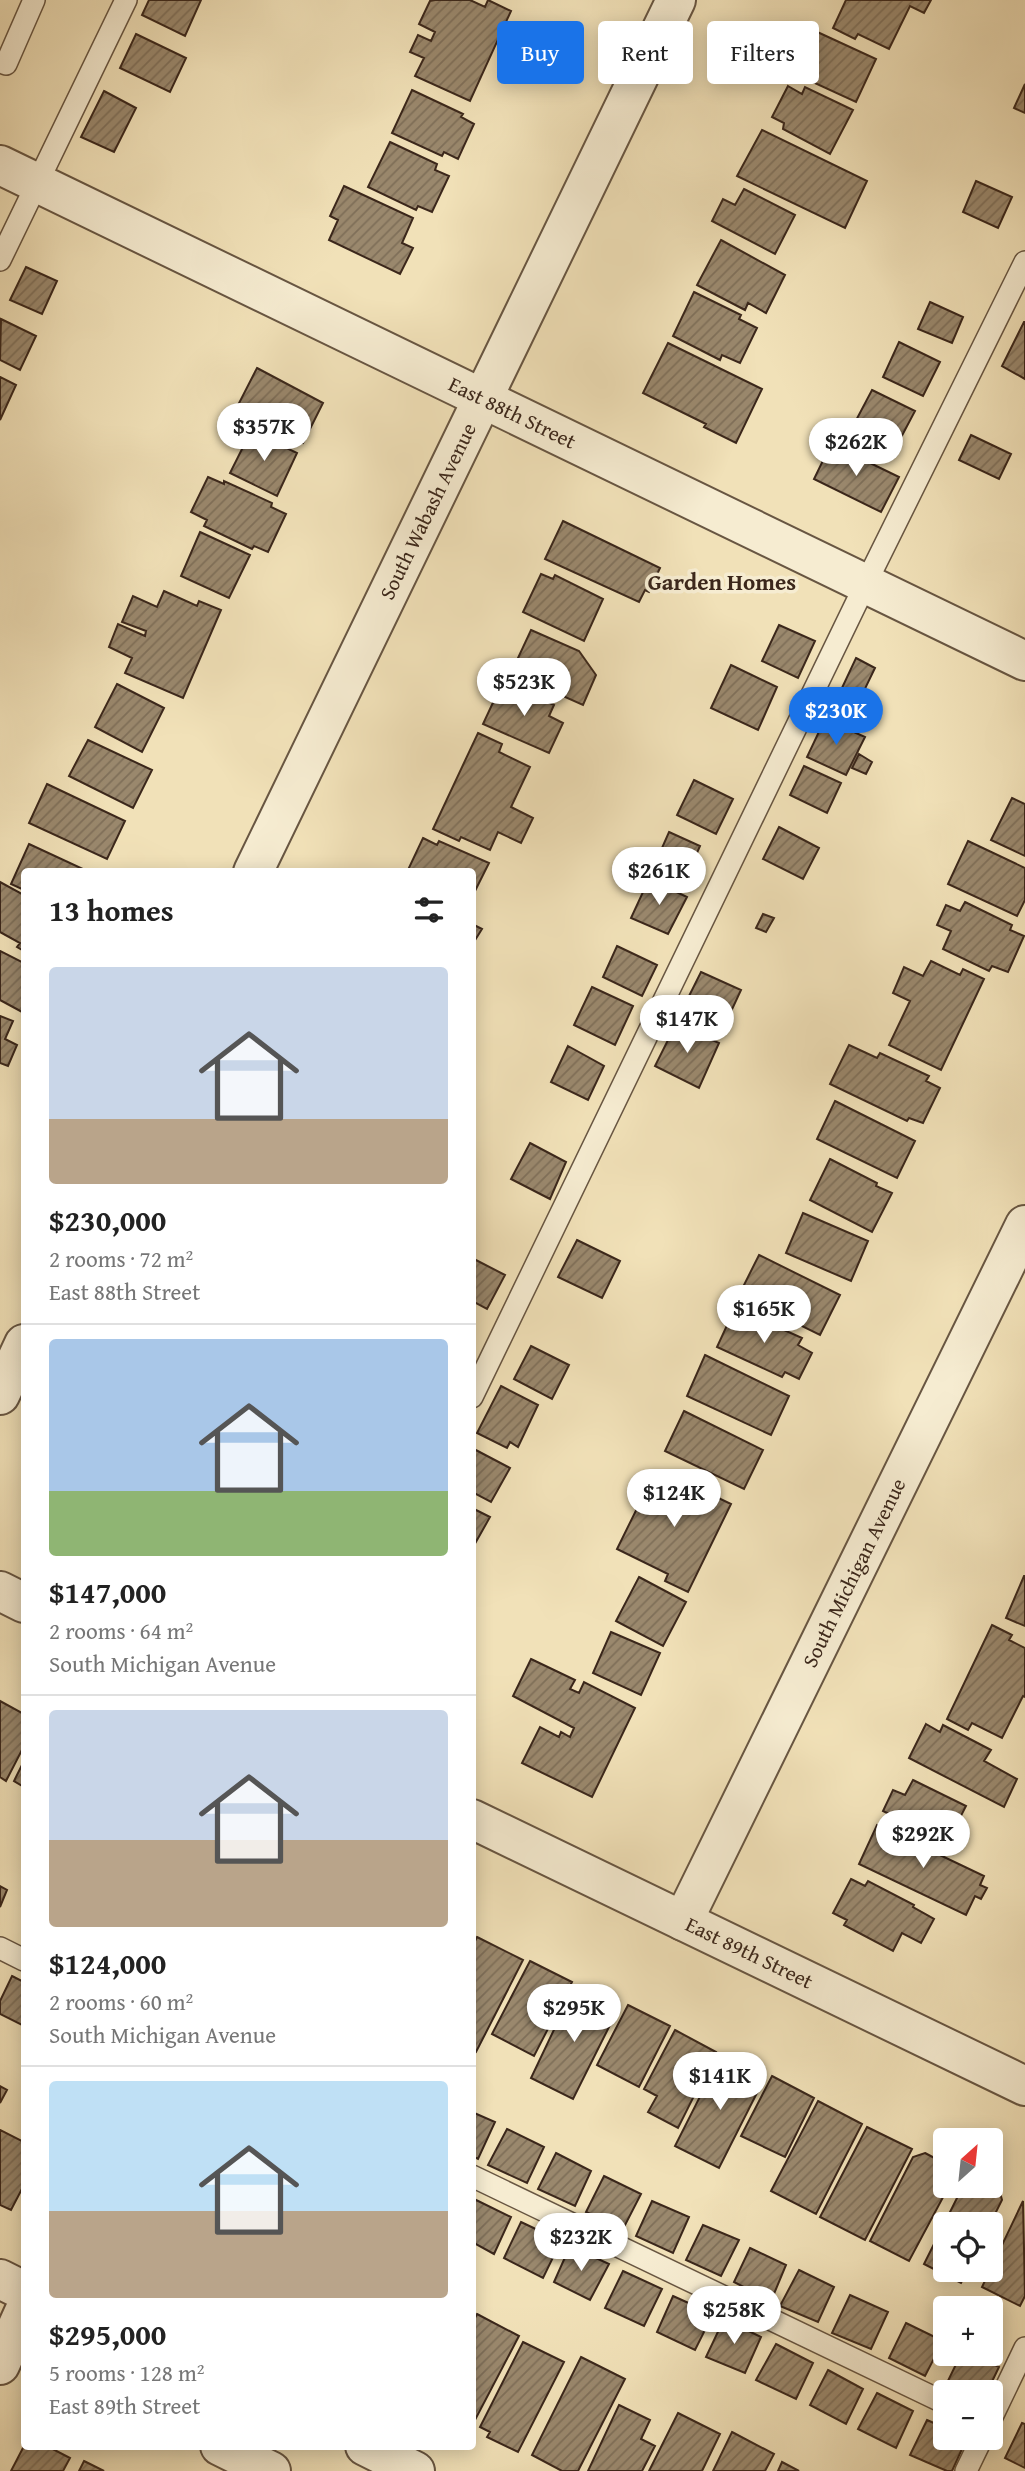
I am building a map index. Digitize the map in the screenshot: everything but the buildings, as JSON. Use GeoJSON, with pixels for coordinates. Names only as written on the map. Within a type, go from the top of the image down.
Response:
{"type":"FeatureCollection","features":[{"type":"Feature","properties":{"kind":"street","name":"South Wabash Avenue"},"geometry":{"type":"LineString","coordinates":[[255,868],[676,0]]}},
{"type":"Feature","properties":{"kind":"street","name":"East 88th Street"},"geometry":{"type":"LineString","coordinates":[[0,165],[1025,660]]}},
{"type":"Feature","properties":{"kind":"street","name":"South Michigan Avenue"},"geometry":{"type":"LineString","coordinates":[[683,1921],[1025,1225]]}},
{"type":"Feature","properties":{"kind":"street"},"geometry":{"type":"LineString","coordinates":[[0,1395],[21,1350]]}},
{"type":"Feature","properties":{"kind":"street"},"geometry":{"type":"LineString","coordinates":[[0,1591],[21,1602]]}},
{"type":"Feature","properties":{"kind":"street","name":"East 89th Street"},"geometry":{"type":"LineString","coordinates":[[476,1821],[1025,2086]]}},
{"type":"Feature","properties":{"kind":"street"},"geometry":{"type":"LineString","coordinates":[[0,2279],[21,2290]]}},
{"type":"Feature","properties":{"kind":"street"},"geometry":{"type":"LineString","coordinates":[[0,2365],[21,2319]]}},
{"type":"Feature","properties":{"kind":"street"},"geometry":{"type":"LineString","coordinates":[[228,2450],[271,2471]]}},
{"type":"Feature","properties":{"kind":"street"},"geometry":{"type":"LineString","coordinates":[[373,2450],[415,2471]]}},
{"type":"Feature","properties":{"kind":"lane"},"geometry":{"type":"LineString","coordinates":[[6,64],[34,0]]}},
{"type":"Feature","properties":{"kind":"lane"},"geometry":{"type":"LineString","coordinates":[[0,260],[126,0]]}},
{"type":"Feature","properties":{"kind":"lane"},"geometry":{"type":"LineString","coordinates":[[476,1389],[866,583],[1025,262]]}},
{"type":"Feature","properties":{"kind":"lane"},"geometry":{"type":"LineString","coordinates":[[0,1948],[21,1958]]}},
{"type":"Feature","properties":{"kind":"lane"},"geometry":{"type":"LineString","coordinates":[[476,2178],[933,2397]]}},
{"type":"Feature","properties":{"kind":"lane"},"geometry":{"type":"LineString","coordinates":[[1003,2393],[1025,2348]]}},
{"type":"Feature","properties":{"kind":"lane"},"geometry":{"type":"LineString","coordinates":[[966,2471],[976,2450]]}},
{"type":"Feature","properties":{"kind":"district","name":"Garden Homes"},"geometry":{"type":"Point","coordinates":[722,582]}}]}
